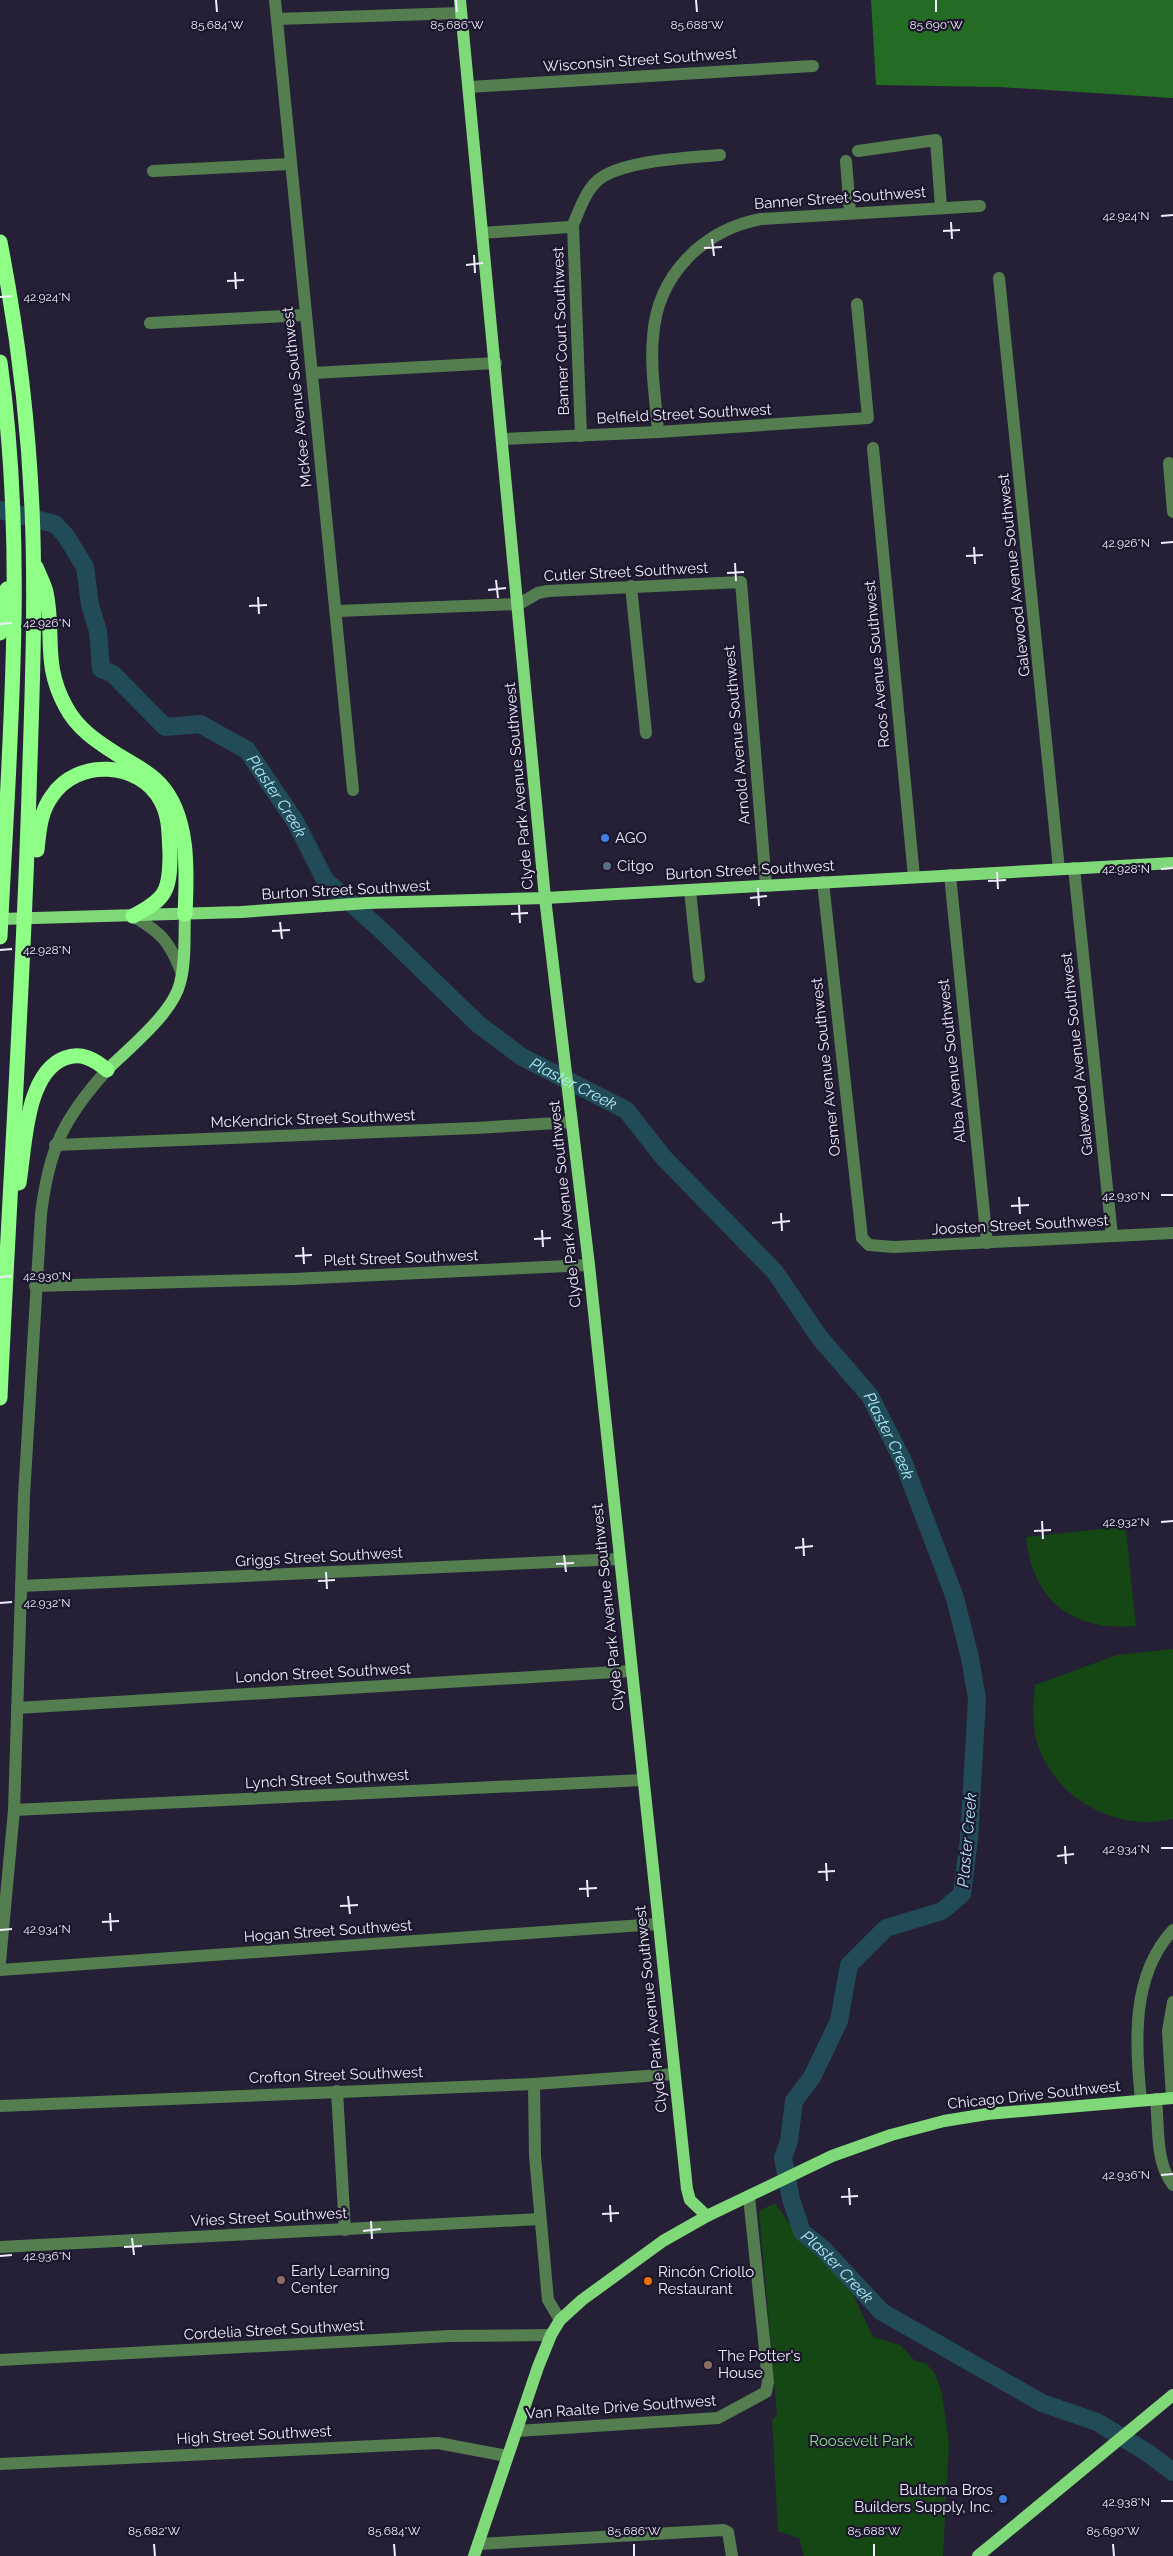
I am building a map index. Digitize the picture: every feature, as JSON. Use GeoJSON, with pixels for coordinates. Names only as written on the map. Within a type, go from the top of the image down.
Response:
{"type":"FeatureCollection","features":[{"type":"Feature","properties":{"kind":"highway"},"geometry":{"type":"LineString","coordinates":[[0,242],[24,405],[33,558],[27,872],[0,1398]]}},
{"type":"Feature","properties":{"kind":"highway"},"geometry":{"type":"LineString","coordinates":[[0,362],[10,455],[14,546],[12,679],[0,937]]}},
{"type":"Feature","properties":{"kind":"highway"},"geometry":{"type":"LineString","coordinates":[[0,633],[14,546]]}},
{"type":"Feature","properties":{"kind":"highway"},"geometry":{"type":"LineString","coordinates":[[33,558],[46,592],[50,663],[57,687],[67,710],[88,735],[158,782],[168,794],[175,809],[184,849],[185,914]]}},
{"type":"Feature","properties":{"kind":"highway"},"geometry":{"type":"LineString","coordinates":[[27,872],[37,852],[39,829],[44,809],[59,787],[72,777],[93,770],[112,769],[128,774],[145,782],[161,801],[168,822],[170,847],[168,887],[158,902],[133,916]]}},
{"type":"Feature","properties":{"kind":"highway"},"geometry":{"type":"LineString","coordinates":[[7,1262],[28,1120],[38,1084],[56,1064],[73,1056],[94,1060],[107,1070]]}},
{"type":"Feature","properties":{"kind":"main road","name":"Clyde Park Avenue Southwest"},"geometry":{"type":"LineString","coordinates":[[460,6],[519,604],[545,898],[589,1265],[674,2074],[687,2190],[690,2200],[707,2216]]}},
{"type":"Feature","properties":{"kind":"main road","name":"Burton Street Southwest"},"geometry":{"type":"LineString","coordinates":[[0,919],[185,914],[367,903],[545,898],[1173,863]]}},
{"type":"Feature","properties":{"kind":"main road"},"geometry":{"type":"LineString","coordinates":[[107,1070],[172,1001],[179,988],[182,974],[185,914]]}},
{"type":"Feature","properties":{"kind":"main road","name":"Chicago Drive Southwest"},"geometry":{"type":"LineString","coordinates":[[476,2550],[550,2335],[560,2320],[631,2263],[663,2241],[707,2216],[869,2141],[944,2121],[987,2114],[1172,2098]]}},
{"type":"Feature","properties":{"kind":"main road"},"geometry":{"type":"LineString","coordinates":[[978,2556],[1173,2395]]}},
{"type":"Feature","properties":{"kind":"street","name":"McKee Avenue Southwest"},"geometry":{"type":"LineString","coordinates":[[275,0],[305,315],[314,373],[317,430],[353,790]]}},
{"type":"Feature","properties":{"kind":"street"},"geometry":{"type":"LineString","coordinates":[[277,19],[460,6]]}},
{"type":"Feature","properties":{"kind":"street","name":"Wisconsin Street Southwest"},"geometry":{"type":"LineString","coordinates":[[469,87],[813,66]]}},
{"type":"Feature","properties":{"kind":"street"},"geometry":{"type":"LineString","coordinates":[[858,151],[936,140],[941,207]]}},
{"type":"Feature","properties":{"kind":"street","name":"Banner Court Southwest"},"geometry":{"type":"LineString","coordinates":[[581,436],[573,225],[588,194],[598,181],[615,171],[660,160],[720,155]]}},
{"type":"Feature","properties":{"kind":"street"},"geometry":{"type":"LineString","coordinates":[[846,161],[850,212]]}},
{"type":"Feature","properties":{"kind":"street"},"geometry":{"type":"LineString","coordinates":[[153,171],[290,164]]}},
{"type":"Feature","properties":{"kind":"street","name":"Banner Street Southwest"},"geometry":{"type":"LineString","coordinates":[[658,432],[653,337],[663,296],[678,268],[690,255],[716,234],[744,222],[761,218],[980,206]]}},
{"type":"Feature","properties":{"kind":"street","name":"Banner Court Southwest"},"geometry":{"type":"LineString","coordinates":[[482,233],[554,229],[573,225]]}},
{"type":"Feature","properties":{"kind":"street","name":"Galewood Avenue Southwest"},"geometry":{"type":"LineString","coordinates":[[999,278],[1060,869]]}},
{"type":"Feature","properties":{"kind":"street","name":"Belfield Street Southwest"},"geometry":{"type":"LineString","coordinates":[[502,439],[658,432],[868,418],[857,304]]}},
{"type":"Feature","properties":{"kind":"street"},"geometry":{"type":"LineString","coordinates":[[150,323],[305,315]]}},
{"type":"Feature","properties":{"kind":"street"},"geometry":{"type":"LineString","coordinates":[[314,373],[496,363]]}},
{"type":"Feature","properties":{"kind":"street","name":"Roos Avenue Southwest"},"geometry":{"type":"LineString","coordinates":[[873,448],[914,877]]}},
{"type":"Feature","properties":{"kind":"street"},"geometry":{"type":"LineString","coordinates":[[1168,463],[1173,512]]}},
{"type":"Feature","properties":{"kind":"street","name":"Cutler Street Southwest"},"geometry":{"type":"LineString","coordinates":[[336,611],[519,604],[538,593],[548,591],[741,582]]}},
{"type":"Feature","properties":{"kind":"street","name":"Arnold Avenue Southwest"},"geometry":{"type":"LineString","coordinates":[[741,582],[766,885]]}},
{"type":"Feature","properties":{"kind":"street"},"geometry":{"type":"LineString","coordinates":[[631,586],[646,733]]}},
{"type":"Feature","properties":{"kind":"street","name":"Galewood Avenue Southwest"},"geometry":{"type":"LineString","coordinates":[[1074,868],[1112,1236]]}},
{"type":"Feature","properties":{"kind":"street","name":"Alba Avenue Southwest"},"geometry":{"type":"LineString","coordinates":[[950,875],[987,1243]]}},
{"type":"Feature","properties":{"kind":"street","name":"Osmer Avenue Southwest"},"geometry":{"type":"LineString","coordinates":[[824,882],[858,1214],[862,1238],[869,1245]]}},
{"type":"Feature","properties":{"kind":"street"},"geometry":{"type":"LineString","coordinates":[[690,890],[699,976]]}},
{"type":"Feature","properties":{"kind":"street"},"geometry":{"type":"LineString","coordinates":[[133,916],[153,928],[165,939],[172,949],[182,974]]}},
{"type":"Feature","properties":{"kind":"street"},"geometry":{"type":"LineString","coordinates":[[0,1962],[14,1810],[21,1586],[35,1286],[43,1198],[55,1145],[62,1130],[83,1098],[107,1070]]}},
{"type":"Feature","properties":{"kind":"street","name":"McKendrick Street Southwest"},"geometry":{"type":"LineString","coordinates":[[55,1145],[476,1128],[572,1122]]}},
{"type":"Feature","properties":{"kind":"street","name":"Joosten Street Southwest"},"geometry":{"type":"LineString","coordinates":[[869,1245],[894,1247],[1173,1233]]}},
{"type":"Feature","properties":{"kind":"street","name":"Plett Street Southwest"},"geometry":{"type":"LineString","coordinates":[[35,1286],[293,1279],[589,1265]]}},
{"type":"Feature","properties":{"kind":"street","name":"Griggs Street Southwest"},"geometry":{"type":"LineString","coordinates":[[21,1586],[619,1559]]}},
{"type":"Feature","properties":{"kind":"street","name":"London Street Southwest"},"geometry":{"type":"LineString","coordinates":[[17,1708],[631,1671]]}},
{"type":"Feature","properties":{"kind":"street","name":"Lynch Street Southwest"},"geometry":{"type":"LineString","coordinates":[[14,1810],[643,1780]]}},
{"type":"Feature","properties":{"kind":"street","name":"Hogan Street Southwest"},"geometry":{"type":"LineString","coordinates":[[0,1970],[658,1924]]}},
{"type":"Feature","properties":{"kind":"street"},"geometry":{"type":"LineString","coordinates":[[1141,2100],[1136,2041],[1140,2004],[1158,1952],[1173,1930]]}},
{"type":"Feature","properties":{"kind":"street"},"geometry":{"type":"LineString","coordinates":[[1172,2098],[1168,2031],[1173,2002]]}},
{"type":"Feature","properties":{"kind":"street","name":"Crofton Street Southwest"},"geometry":{"type":"LineString","coordinates":[[0,2106],[534,2084],[674,2074]]}},
{"type":"Feature","properties":{"kind":"street"},"geometry":{"type":"LineString","coordinates":[[534,2084],[535,2156],[548,2300],[560,2320]]}},
{"type":"Feature","properties":{"kind":"street"},"geometry":{"type":"LineString","coordinates":[[336,2091],[345,2230]]}},
{"type":"Feature","properties":{"kind":"street"},"geometry":{"type":"LineString","coordinates":[[1156,2099],[1161,2160],[1165,2175],[1173,2185]]}},
{"type":"Feature","properties":{"kind":"street","name":"Van Raalte Drive Southwest"},"geometry":{"type":"LineString","coordinates":[[517,2431],[718,2418],[766,2392],[768,2382],[749,2197]]}},
{"type":"Feature","properties":{"kind":"street","name":"Vries Street Southwest"},"geometry":{"type":"LineString","coordinates":[[0,2247],[540,2219]]}},
{"type":"Feature","properties":{"kind":"street","name":"Cordelia Street Southwest"},"geometry":{"type":"LineString","coordinates":[[0,2360],[450,2336],[550,2335]]}},
{"type":"Feature","properties":{"kind":"street","name":"High Street Southwest"},"geometry":{"type":"LineString","coordinates":[[0,2464],[438,2443],[508,2456]]}},
{"type":"Feature","properties":{"kind":"street"},"geometry":{"type":"LineString","coordinates":[[476,2550],[724,2530],[730,2536],[732,2556]]}},
{"type":"Feature","properties":{"kind":"green space"},"geometry":{"type":"Polygon","coordinates":[[[871,0],[1173,0],[1173,98],[999,87],[876,85],[871,0]]]}},
{"type":"Feature","properties":{"kind":"green space"},"geometry":{"type":"Polygon","coordinates":[[[1120,1527],[1126,1531],[1136,1626],[1114,1627],[1094,1624],[1060,1608],[1047,1595],[1037,1579],[1030,1559],[1026,1537],[1120,1527]]]}},
{"type":"Feature","properties":{"kind":"green space"},"geometry":{"type":"Polygon","coordinates":[[[1173,1649],[1173,1819],[1151,1822],[1130,1820],[1109,1815],[1090,1807],[1072,1795],[1057,1780],[1045,1762],[1034,1728],[1035,1685],[1117,1655],[1173,1649]]]}},
{"type":"Feature","properties":{"kind":"green space","name":"Roosevelt Park"},"geometry":{"type":"Polygon","coordinates":[[[775,2203],[805,2246],[844,2275],[873,2337],[900,2345],[915,2361],[926,2363],[935,2374],[942,2394],[949,2444],[943,2556],[804,2556],[799,2538],[778,2531],[772,2420],[777,2415],[759,2211],[775,2203]]]}},
{"type":"Feature","properties":{"kind":"waterway","name":"Plaster Creek"},"geometry":{"type":"LineString","coordinates":[[0,510],[55,524],[66,536],[85,567],[90,605],[98,631],[101,669],[113,674],[165,727],[200,724],[247,750],[295,821],[325,880],[381,930],[478,1024],[522,1057],[626,1110],[664,1158],[775,1272],[819,1337],[870,1396],[903,1461],[955,1598],[970,1658],[977,1699],[969,1839],[962,1894],[942,1911],[886,1928],[849,1965],[839,2021],[812,2077],[794,2101],[789,2141],[783,2158],[791,2199],[802,2232],[822,2248],[882,2312],[1042,2403],[1097,2422],[1148,2453],[1173,2472]]}},
{"type":"Feature","properties":{"kind":"place","name":"AGO"},"geometry":{"type":"Point","coordinates":[605,838]}},
{"type":"Feature","properties":{"kind":"place","name":"Citgo"},"geometry":{"type":"Point","coordinates":[607,866]}},
{"type":"Feature","properties":{"kind":"place","name":"Early Learning Center"},"geometry":{"type":"Point","coordinates":[281,2280]}},
{"type":"Feature","properties":{"kind":"place","name":"Rincón Criollo Restaurant"},"geometry":{"type":"Point","coordinates":[648,2281]}},
{"type":"Feature","properties":{"kind":"place","name":"The Potter's House"},"geometry":{"type":"Point","coordinates":[708,2365]}},
{"type":"Feature","properties":{"kind":"place","name":"Bultema Bros Builders Supply, Inc."},"geometry":{"type":"Point","coordinates":[1003,2499]}}]}
